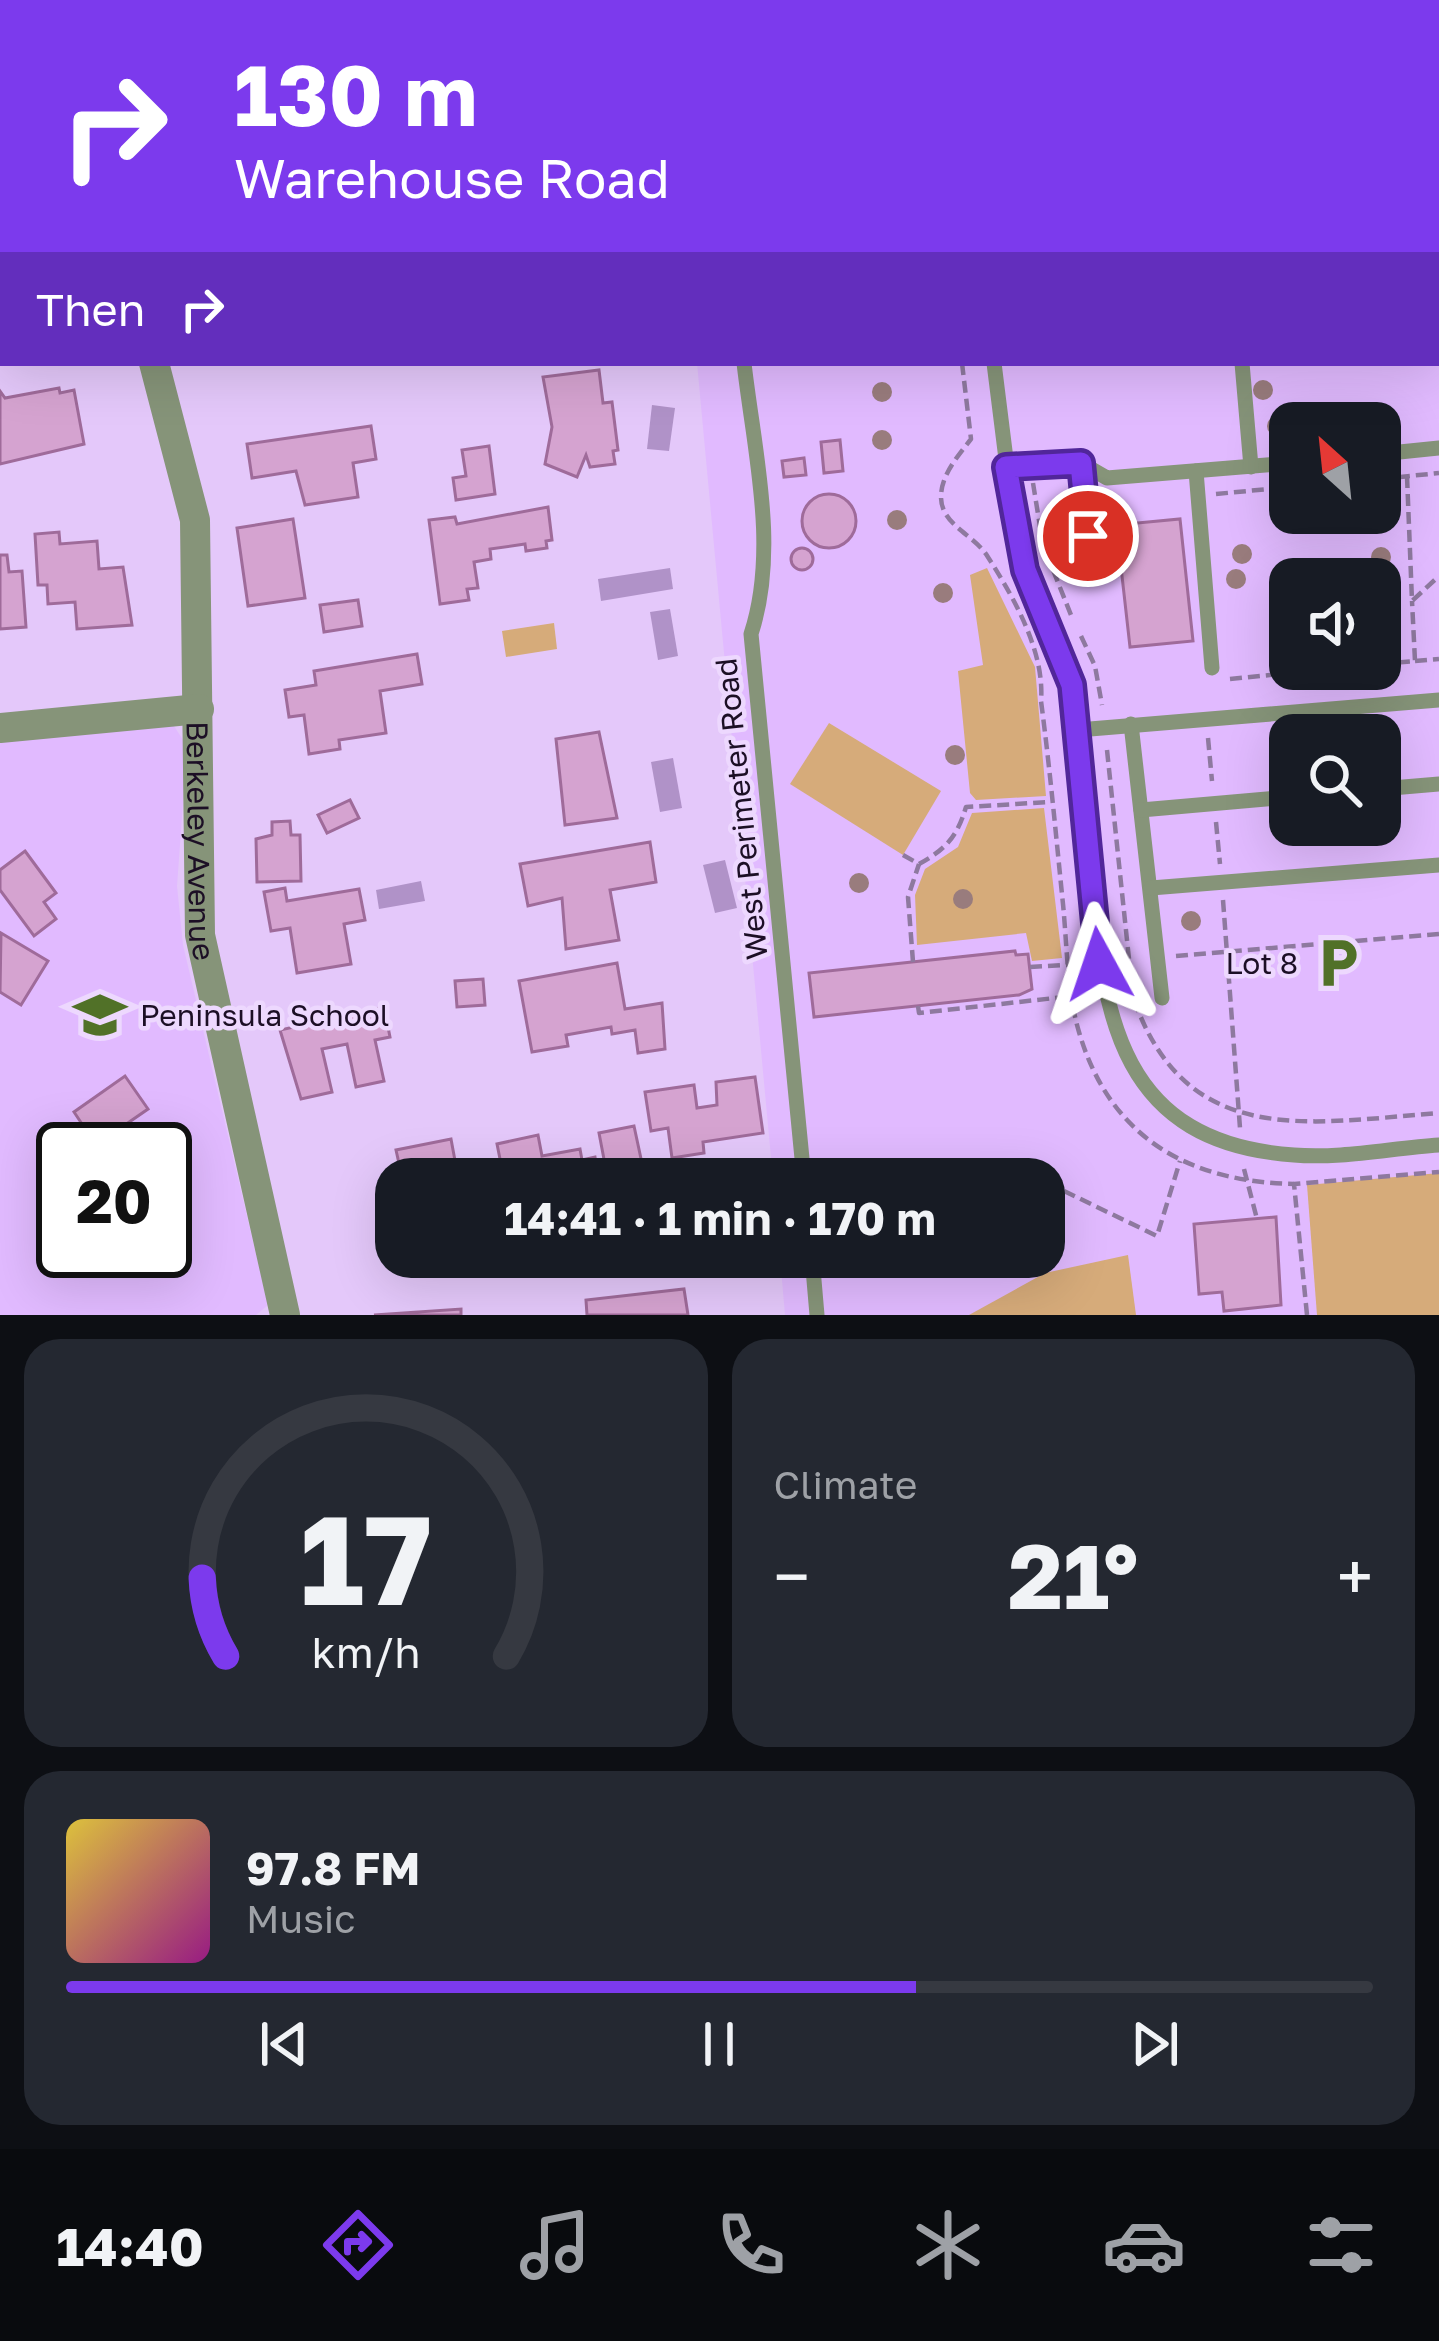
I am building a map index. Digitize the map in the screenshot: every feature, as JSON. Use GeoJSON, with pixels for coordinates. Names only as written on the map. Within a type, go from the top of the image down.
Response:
{"type":"FeatureCollection","features":[{"type":"Feature","properties":{"kind":"street","name":"Berkeley Avenue"},"geometry":{"type":"LineString","coordinates":[[155,366],[195,520],[200,935],[285,1315]]}},
{"type":"Feature","properties":{"kind":"street"},"geometry":{"type":"LineString","coordinates":[[0,728],[199,709]]}},
{"type":"Feature","properties":{"kind":"lane","name":"West Perimeter Road"},"geometry":{"type":"LineString","coordinates":[[744,366],[765,544],[760,608],[751,634],[802,1158]]}},
{"type":"Feature","properties":{"kind":"lane"},"geometry":{"type":"LineString","coordinates":[[994,366],[1025,570],[1072,685],[1099,964],[1109,1017],[1141,1083],[1165,1109],[1197,1130],[1242,1147],[1297,1156],[1439,1145]]}},
{"type":"Feature","properties":{"kind":"lane"},"geometry":{"type":"LineString","coordinates":[[1242,366],[1250,467]]}},
{"type":"Feature","properties":{"kind":"lane"},"geometry":{"type":"LineString","coordinates":[[1401,452],[1439,448]]}},
{"type":"Feature","properties":{"kind":"lane"},"geometry":{"type":"LineString","coordinates":[[1006,467],[1081,463],[1107,478],[1269,465]]}},
{"type":"Feature","properties":{"kind":"lane"},"geometry":{"type":"LineString","coordinates":[[1081,463],[1092,573]]}},
{"type":"Feature","properties":{"kind":"lane"},"geometry":{"type":"LineString","coordinates":[[1196,471],[1219,674]]}},
{"type":"Feature","properties":{"kind":"lane"},"geometry":{"type":"LineString","coordinates":[[1078,730],[1439,700]]}},
{"type":"Feature","properties":{"kind":"lane"},"geometry":{"type":"LineString","coordinates":[[1131,724],[1162,998]]}},
{"type":"Feature","properties":{"kind":"lane"},"geometry":{"type":"LineString","coordinates":[[1401,787],[1439,784]]}},
{"type":"Feature","properties":{"kind":"lane"},"geometry":{"type":"LineString","coordinates":[[1141,810],[1269,799]]}},
{"type":"Feature","properties":{"kind":"lane"},"geometry":{"type":"LineString","coordinates":[[1151,888],[1439,866]]}},
{"type":"Feature","properties":{"kind":"lane"},"geometry":{"type":"LineString","coordinates":[[814,1278],[818,1315]]}},
{"type":"Feature","properties":{"kind":"path"},"geometry":{"type":"LineString","coordinates":[[962,366],[971,440],[944,480],[940,501],[951,523],[985,554],[1043,671],[1040,701],[1073,997],[1078,1030],[1098,1082],[1136,1130],[1192,1169],[1246,1184],[1439,1172]]}},
{"type":"Feature","properties":{"kind":"path"},"geometry":{"type":"LineString","coordinates":[[1030,466],[1043,545],[1095,666],[1103,715]]}},
{"type":"Feature","properties":{"kind":"path"},"geometry":{"type":"LineString","coordinates":[[1401,477],[1439,473]]}},
{"type":"Feature","properties":{"kind":"path"},"geometry":{"type":"LineString","coordinates":[[1407,476],[1415,661]]}},
{"type":"Feature","properties":{"kind":"path"},"geometry":{"type":"LineString","coordinates":[[1199,496],[1269,489]]}},
{"type":"Feature","properties":{"kind":"path"},"geometry":{"type":"LineString","coordinates":[[1412,601],[1439,576]]}},
{"type":"Feature","properties":{"kind":"path"},"geometry":{"type":"LineString","coordinates":[[1401,662],[1439,659]]}},
{"type":"Feature","properties":{"kind":"path"},"geometry":{"type":"LineString","coordinates":[[1219,674],[1269,672]]}},
{"type":"Feature","properties":{"kind":"path"},"geometry":{"type":"LineString","coordinates":[[1206,719],[1242,1147],[1246,1184],[1258,1219]]}},
{"type":"Feature","properties":{"kind":"path"},"geometry":{"type":"LineString","coordinates":[[913,962],[908,897],[919,864],[958,835],[966,807],[1053,802]]}},
{"type":"Feature","properties":{"kind":"path"},"geometry":{"type":"LineString","coordinates":[[904,855],[919,864]]}},
{"type":"Feature","properties":{"kind":"path"},"geometry":{"type":"LineString","coordinates":[[1030,968],[1439,934]]}},
{"type":"Feature","properties":{"kind":"path"},"geometry":{"type":"LineString","coordinates":[[918,1006],[920,1013],[1073,997]]}},
{"type":"Feature","properties":{"kind":"path"},"geometry":{"type":"LineString","coordinates":[[1239,1114],[1270,1122],[1324,1122],[1439,1112]]}},
{"type":"Feature","properties":{"kind":"path"},"geometry":{"type":"LineString","coordinates":[[1065,1192],[1157,1236],[1180,1160]]}},
{"type":"Feature","properties":{"kind":"path"},"geometry":{"type":"LineString","coordinates":[[1294,1184],[1306,1315]]}},
{"type":"Feature","properties":{"kind":"shaded area"},"geometry":{"type":"Polygon","coordinates":[[[697,366],[1439,366],[1439,1315],[785,1315],[782,1278],[1065,1278],[1065,1158],[771,1158],[697,366]]]}},
{"type":"Feature","properties":{"kind":"shaded area"},"geometry":{"type":"Polygon","coordinates":[[[652,405],[675,408],[669,451],[647,449],[652,405]]]}},
{"type":"Feature","properties":{"kind":"shaded area"},"geometry":{"type":"Polygon","coordinates":[[[670,568],[673,589],[601,601],[598,579],[670,568]]]}},
{"type":"Feature","properties":{"kind":"shaded area"},"geometry":{"type":"Polygon","coordinates":[[[987,568],[1035,667],[1046,796],[976,800],[970,793],[958,671],[983,665],[970,575],[987,568]]]}},
{"type":"Feature","properties":{"kind":"shaded area"},"geometry":{"type":"Polygon","coordinates":[[[670,609],[678,656],[658,660],[650,612],[670,609]]]}},
{"type":"Feature","properties":{"kind":"shaded area"},"geometry":{"type":"Polygon","coordinates":[[[554,623],[557,649],[506,657],[502,631],[554,623]]]}},
{"type":"Feature","properties":{"kind":"shaded area","name":"Peninsula School"},"geometry":{"type":"Polygon","coordinates":[[[172,723],[187,746],[177,886],[183,945],[268,1305],[256,1315],[0,1315],[0,742],[172,723]]]}},
{"type":"Feature","properties":{"kind":"shaded area"},"geometry":{"type":"Polygon","coordinates":[[[829,723],[941,791],[903,855],[790,784],[829,723]]]}},
{"type":"Feature","properties":{"kind":"shaded area"},"geometry":{"type":"Polygon","coordinates":[[[673,758],[682,808],[660,812],[651,762],[673,758]]]}},
{"type":"Feature","properties":{"kind":"shaded area"},"geometry":{"type":"Polygon","coordinates":[[[1044,808],[1062,958],[1032,961],[1026,933],[917,945],[915,895],[925,869],[958,847],[972,813],[1044,808]]]}},
{"type":"Feature","properties":{"kind":"shaded area"},"geometry":{"type":"Polygon","coordinates":[[[725,860],[737,908],[715,913],[703,865],[725,860]]]}},
{"type":"Feature","properties":{"kind":"shaded area"},"geometry":{"type":"Polygon","coordinates":[[[421,881],[425,901],[379,909],[376,890],[421,881]]]}},
{"type":"Feature","properties":{"kind":"shaded area"},"geometry":{"type":"Polygon","coordinates":[[[1439,1173],[1439,1315],[1317,1315],[1307,1185],[1439,1173]]]}},
{"type":"Feature","properties":{"kind":"shaded area"},"geometry":{"type":"Polygon","coordinates":[[[1128,1255],[1136,1315],[969,1315],[1036,1278],[1065,1278],[1065,1269],[1128,1255]]]}},
{"type":"Feature","properties":{"kind":"building"},"geometry":{"type":"Polygon","coordinates":[[[599,370],[603,403],[612,402],[618,450],[613,451],[615,464],[590,467],[586,455],[577,477],[545,464],[552,427],[543,377],[599,370]]]}},
{"type":"Feature","properties":{"kind":"building"},"geometry":{"type":"Polygon","coordinates":[[[59,388],[60,393],[74,390],[84,444],[0,464],[0,391],[5,398],[59,388]]]}},
{"type":"Feature","properties":{"kind":"building"},"geometry":{"type":"Polygon","coordinates":[[[371,426],[376,459],[353,463],[358,497],[305,505],[296,471],[252,478],[247,444],[371,426]]]}},
{"type":"Feature","properties":{"kind":"building"},"geometry":{"type":"Polygon","coordinates":[[[840,440],[843,471],[824,473],[821,442],[840,440]]]}},
{"type":"Feature","properties":{"kind":"building"},"geometry":{"type":"Polygon","coordinates":[[[489,446],[495,494],[456,500],[453,478],[466,476],[462,450],[489,446]]]}},
{"type":"Feature","properties":{"kind":"building"},"geometry":{"type":"Polygon","coordinates":[[[804,458],[806,475],[784,477],[782,461],[804,458]]]}},
{"type":"Feature","properties":{"kind":"building"},"geometry":{"type":"Polygon","coordinates":[[[829,494],[848,502],[856,521],[848,540],[829,548],[810,540],[802,521],[810,502],[829,494]]]}},
{"type":"Feature","properties":{"kind":"building"},"geometry":{"type":"Polygon","coordinates":[[[548,507],[552,540],[546,541],[547,548],[526,551],[525,544],[490,549],[491,559],[474,562],[478,588],[467,589],[469,600],[440,604],[429,520],[455,517],[457,524],[548,507]]]}},
{"type":"Feature","properties":{"kind":"building"},"geometry":{"type":"Polygon","coordinates":[[[293,519],[305,598],[248,606],[237,528],[293,519]]]}},
{"type":"Feature","properties":{"kind":"building"},"geometry":{"type":"Polygon","coordinates":[[[1180,519],[1193,641],[1130,647],[1121,567],[1106,569],[1103,544],[1118,541],[1116,525],[1180,519]]]}},
{"type":"Feature","properties":{"kind":"building"},"geometry":{"type":"Polygon","coordinates":[[[59,532],[60,544],[97,541],[99,569],[123,567],[132,625],[77,629],[75,602],[48,604],[47,585],[38,585],[35,534],[59,532]]]}},
{"type":"Feature","properties":{"kind":"building"},"geometry":{"type":"Polygon","coordinates":[[[802,548],[813,559],[802,570],[791,559],[802,548]]]}},
{"type":"Feature","properties":{"kind":"building"},"geometry":{"type":"Polygon","coordinates":[[[0,555],[7,555],[9,572],[22,571],[26,627],[0,629],[0,555]]]}},
{"type":"Feature","properties":{"kind":"building"},"geometry":{"type":"Polygon","coordinates":[[[358,600],[362,626],[324,632],[320,605],[358,600]]]}},
{"type":"Feature","properties":{"kind":"building"},"geometry":{"type":"Polygon","coordinates":[[[417,654],[422,684],[380,691],[386,733],[339,740],[340,749],[309,754],[304,715],[289,717],[285,690],[316,685],[314,671],[417,654]]]}},
{"type":"Feature","properties":{"kind":"building"},"geometry":{"type":"Polygon","coordinates":[[[599,732],[617,818],[565,825],[556,739],[599,732]]]}},
{"type":"Feature","properties":{"kind":"building"},"geometry":{"type":"Polygon","coordinates":[[[350,800],[359,818],[327,833],[318,815],[350,800]]]}},
{"type":"Feature","properties":{"kind":"building"},"geometry":{"type":"Polygon","coordinates":[[[290,821],[291,835],[300,835],[301,881],[257,882],[256,839],[272,835],[272,822],[290,821]]]}},
{"type":"Feature","properties":{"kind":"building"},"geometry":{"type":"Polygon","coordinates":[[[650,842],[656,882],[610,890],[619,940],[566,949],[562,898],[528,906],[520,864],[650,842]]]}},
{"type":"Feature","properties":{"kind":"building"},"geometry":{"type":"Polygon","coordinates":[[[25,851],[56,893],[44,902],[56,919],[34,936],[0,890],[0,870],[25,851]]]}},
{"type":"Feature","properties":{"kind":"building"},"geometry":{"type":"Polygon","coordinates":[[[285,888],[287,901],[359,889],[365,920],[344,924],[351,964],[297,973],[290,928],[271,931],[264,892],[285,888]]]}},
{"type":"Feature","properties":{"kind":"building"},"geometry":{"type":"Polygon","coordinates":[[[1,933],[48,961],[21,1005],[0,992],[1,933]]]}},
{"type":"Feature","properties":{"kind":"building"},"geometry":{"type":"Polygon","coordinates":[[[1015,951],[1016,955],[1028,954],[1032,989],[1019,995],[814,1017],[809,973],[1015,951]]]}},
{"type":"Feature","properties":{"kind":"building"},"geometry":{"type":"Polygon","coordinates":[[[617,963],[625,1009],[662,1003],[665,1049],[638,1053],[635,1030],[612,1034],[611,1027],[566,1035],[568,1046],[532,1052],[519,981],[617,963]]]}},
{"type":"Feature","properties":{"kind":"building"},"geometry":{"type":"Polygon","coordinates":[[[483,979],[485,1005],[457,1007],[455,981],[483,979]]]}},
{"type":"Feature","properties":{"kind":"building"},"geometry":{"type":"Polygon","coordinates":[[[384,1007],[390,1037],[375,1040],[384,1081],[356,1087],[347,1044],[322,1049],[332,1092],[301,1099],[280,1030],[384,1007]]]}},
{"type":"Feature","properties":{"kind":"building"},"geometry":{"type":"Polygon","coordinates":[[[125,1076],[148,1109],[129,1122],[81,1122],[74,1112],[125,1076]]]}},
{"type":"Feature","properties":{"kind":"building"},"geometry":{"type":"Polygon","coordinates":[[[755,1077],[763,1133],[703,1142],[704,1153],[672,1158],[668,1128],[651,1131],[645,1092],[694,1085],[697,1108],[717,1105],[716,1082],[755,1077]]]}},
{"type":"Feature","properties":{"kind":"building"},"geometry":{"type":"Polygon","coordinates":[[[634,1126],[641,1158],[604,1158],[599,1133],[634,1126]]]}},
{"type":"Feature","properties":{"kind":"building"},"geometry":{"type":"Polygon","coordinates":[[[538,1135],[542,1156],[580,1149],[582,1158],[500,1158],[497,1144],[538,1135]]]}},
{"type":"Feature","properties":{"kind":"building"},"geometry":{"type":"Polygon","coordinates":[[[451,1139],[455,1158],[398,1158],[396,1150],[451,1139]]]}},
{"type":"Feature","properties":{"kind":"building"},"geometry":{"type":"Polygon","coordinates":[[[1276,1217],[1281,1305],[1224,1311],[1222,1292],[1199,1294],[1194,1224],[1276,1217]]]}},
{"type":"Feature","properties":{"kind":"building"},"geometry":{"type":"Polygon","coordinates":[[[684,1289],[688,1315],[587,1315],[586,1300],[684,1289]]]}},
{"type":"Feature","properties":{"kind":"building"},"geometry":{"type":"Polygon","coordinates":[[[461,1309],[461,1315],[374,1315],[461,1309]]]}},
{"type":"Feature","properties":{"kind":"place","name":"Lot 8"},"geometry":{"type":"Point","coordinates":[1338,963]}},
{"type":"Feature","properties":{"kind":"place","name":"Peninsula School"},"geometry":{"type":"Point","coordinates":[100,1015]}},
{"type":"Feature","properties":{"kind":"route"},"geometry":{"type":"LineString","coordinates":[[1088,536],[1081,463],[1006,467],[1025,570],[1056,636],[1072,685],[1099,964]]}}]}
